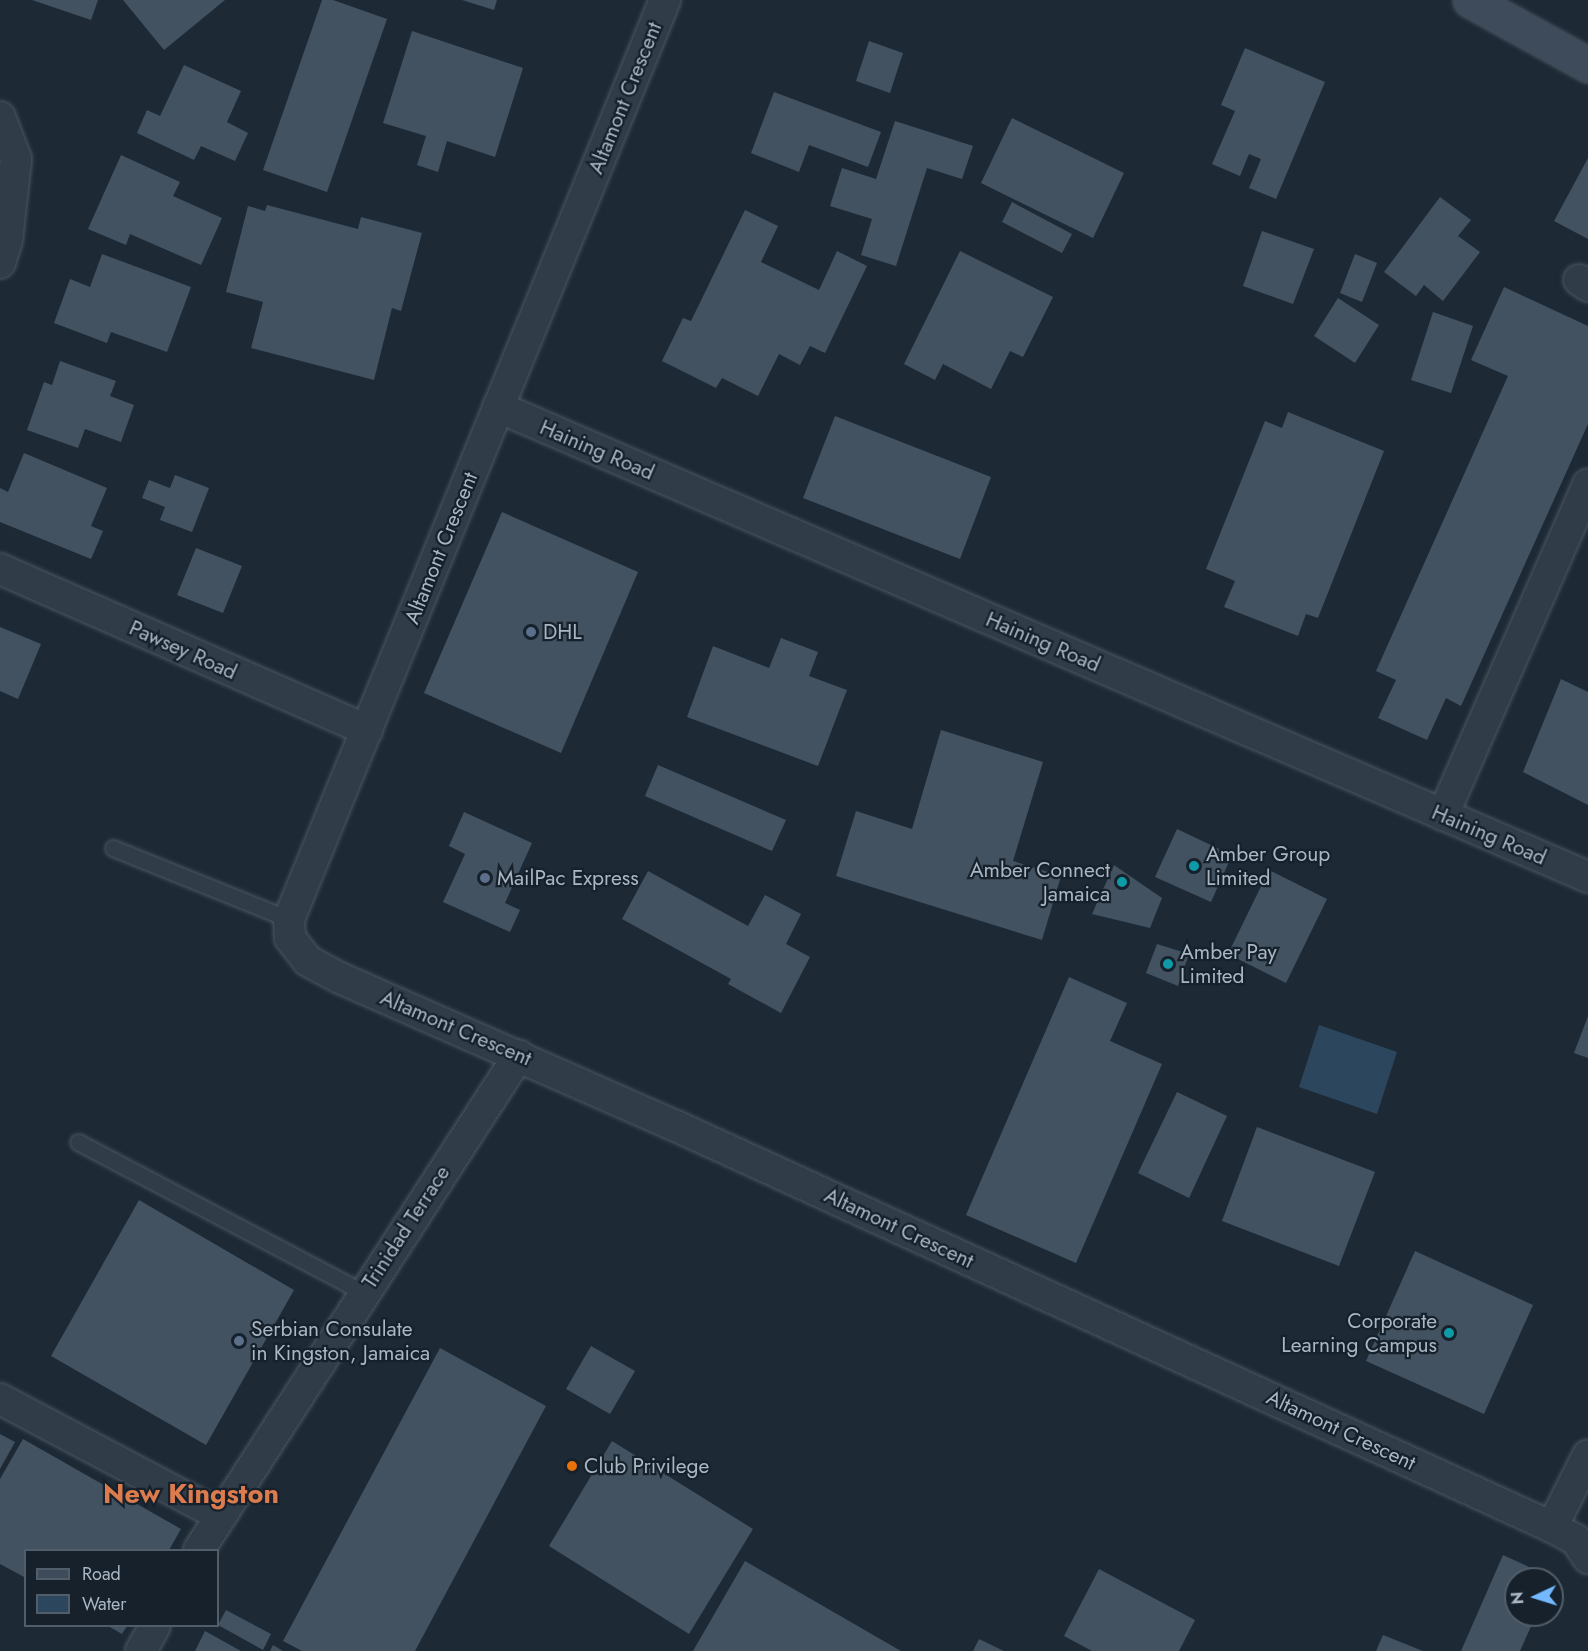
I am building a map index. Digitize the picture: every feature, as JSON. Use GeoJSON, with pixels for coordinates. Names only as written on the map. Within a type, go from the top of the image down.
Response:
{"type":"FeatureCollection","features":[{"type":"Feature","properties":{"kind":"main road"},"geometry":{"type":"LineString","coordinates":[[1470,0],[1588,65]]}},
{"type":"Feature","properties":{"kind":"street","name":"Altamont Crescent"},"geometry":{"type":"LineString","coordinates":[[665,0],[289,919],[290,938],[308,961],[519,1055],[1552,1527],[1576,1540],[1588,1558]]}},
{"type":"Feature","properties":{"kind":"street"},"geometry":{"type":"LineString","coordinates":[[0,117],[16,159],[8,240],[0,263]]}},
{"type":"Feature","properties":{"kind":"street","name":"Haining Road"},"geometry":{"type":"LineString","coordinates":[[498,407],[1588,877]]}},
{"type":"Feature","properties":{"kind":"street"},"geometry":{"type":"LineString","coordinates":[[1443,815],[1588,484]]}},
{"type":"Feature","properties":{"kind":"street","name":"Pawsey Road"},"geometry":{"type":"LineString","coordinates":[[0,570],[367,730]]}},
{"type":"Feature","properties":{"kind":"street","name":"Trinidad Terrace"},"geometry":{"type":"LineString","coordinates":[[200,1549],[219,1515],[519,1055]]}},
{"type":"Feature","properties":{"kind":"street"},"geometry":{"type":"LineString","coordinates":[[0,1399],[219,1515]]}},
{"type":"Feature","properties":{"kind":"street"},"geometry":{"type":"LineString","coordinates":[[1552,1527],[1588,1455]]}},
{"type":"Feature","properties":{"kind":"street"},"geometry":{"type":"LineString","coordinates":[[141,1651],[154,1627]]}},
{"type":"Feature","properties":{"kind":"lane"},"geometry":{"type":"LineString","coordinates":[[113,848],[289,919]]}},
{"type":"Feature","properties":{"kind":"lane"},"geometry":{"type":"LineString","coordinates":[[78,1142],[363,1292]]}},
{"type":"Feature","properties":{"kind":"water"},"geometry":{"type":"Polygon","coordinates":[[[1319,1025],[1397,1052],[1377,1114],[1299,1087],[1319,1025]]]}},
{"type":"Feature","properties":{"kind":"building"},"geometry":{"type":"Polygon","coordinates":[[[32,0],[98,0],[91,20],[32,0]]]}},
{"type":"Feature","properties":{"kind":"building"},"geometry":{"type":"Polygon","coordinates":[[[123,0],[225,0],[164,50],[123,0]]]}},
{"type":"Feature","properties":{"kind":"building"},"geometry":{"type":"Polygon","coordinates":[[[322,0],[333,0],[387,19],[327,192],[263,170],[322,0]]]}},
{"type":"Feature","properties":{"kind":"building"},"geometry":{"type":"Polygon","coordinates":[[[462,0],[497,0],[494,10],[462,0]]]}},
{"type":"Feature","properties":{"kind":"building"},"geometry":{"type":"Polygon","coordinates":[[[412,31],[523,68],[495,157],[447,141],[438,172],[417,165],[426,136],[383,123],[412,31]]]}},
{"type":"Feature","properties":{"kind":"building"},"geometry":{"type":"Polygon","coordinates":[[[869,41],[903,53],[890,93],[856,81],[869,41]]]}},
{"type":"Feature","properties":{"kind":"building"},"geometry":{"type":"Polygon","coordinates":[[[1245,48],[1325,82],[1276,199],[1249,188],[1261,159],[1249,154],[1240,176],[1212,164],[1235,111],[1221,105],[1245,48]]]}},
{"type":"Feature","properties":{"kind":"building"},"geometry":{"type":"Polygon","coordinates":[[[184,65],[241,91],[227,122],[248,133],[235,161],[201,146],[194,160],[137,133],[147,110],[160,116],[184,65]]]}},
{"type":"Feature","properties":{"kind":"building"},"geometry":{"type":"Polygon","coordinates":[[[774,92],[881,132],[868,167],[809,145],[799,172],[751,153],[774,92]]]}},
{"type":"Feature","properties":{"kind":"building"},"geometry":{"type":"Polygon","coordinates":[[[1012,118],[1124,173],[1093,238],[981,183],[1012,118]]]}},
{"type":"Feature","properties":{"kind":"building"},"geometry":{"type":"Polygon","coordinates":[[[895,121],[973,146],[962,179],[927,168],[896,266],[861,255],[872,219],[830,206],[842,168],[876,179],[895,121]]]}},
{"type":"Feature","properties":{"kind":"building"},"geometry":{"type":"Polygon","coordinates":[[[121,155],[180,182],[173,196],[222,218],[201,265],[130,234],[126,245],[88,229],[121,155]]]}},
{"type":"Feature","properties":{"kind":"building"},"geometry":{"type":"Polygon","coordinates":[[[1588,158],[1588,239],[1554,221],[1588,158]]]}},
{"type":"Feature","properties":{"kind":"building"},"geometry":{"type":"Polygon","coordinates":[[[1440,197],[1471,220],[1458,236],[1480,252],[1443,301],[1424,285],[1416,296],[1384,272],[1440,197]]]}},
{"type":"Feature","properties":{"kind":"building"},"geometry":{"type":"Polygon","coordinates":[[[1012,202],[1072,234],[1062,253],[1002,222],[1012,202]]]}},
{"type":"Feature","properties":{"kind":"building"},"geometry":{"type":"Polygon","coordinates":[[[267,205],[358,229],[361,217],[422,233],[401,311],[392,308],[374,380],[251,348],[263,302],[226,292],[248,206],[265,211],[267,205]]]}},
{"type":"Feature","properties":{"kind":"building"},"geometry":{"type":"Polygon","coordinates":[[[745,210],[778,226],[761,262],[819,290],[837,251],[867,266],[825,353],[810,346],[800,365],[779,354],[758,396],[722,378],[716,388],[662,361],[683,318],[691,321],[745,210]]]}},
{"type":"Feature","properties":{"kind":"building"},"geometry":{"type":"Polygon","coordinates":[[[1262,231],[1314,249],[1293,304],[1243,286],[1262,231]]]}},
{"type":"Feature","properties":{"kind":"building"},"geometry":{"type":"Polygon","coordinates":[[[960,251],[1053,297],[1023,357],[1010,351],[991,389],[943,364],[935,380],[904,364],[960,251]]]}},
{"type":"Feature","properties":{"kind":"building"},"geometry":{"type":"Polygon","coordinates":[[[102,254],[191,287],[167,352],[111,332],[107,343],[54,323],[70,279],[90,287],[102,254]]]}},
{"type":"Feature","properties":{"kind":"building"},"geometry":{"type":"Polygon","coordinates":[[[1355,254],[1377,263],[1362,302],[1340,293],[1355,254]]]}},
{"type":"Feature","properties":{"kind":"building"},"geometry":{"type":"Polygon","coordinates":[[[1504,287],[1588,326],[1588,424],[1461,706],[1446,698],[1427,740],[1378,718],[1396,680],[1376,671],[1508,376],[1471,360],[1504,287]]]}},
{"type":"Feature","properties":{"kind":"building"},"geometry":{"type":"Polygon","coordinates":[[[1338,298],[1379,325],[1355,363],[1314,336],[1338,298]]]}},
{"type":"Feature","properties":{"kind":"building"},"geometry":{"type":"Polygon","coordinates":[[[1433,312],[1473,326],[1451,393],[1411,380],[1433,312]]]}},
{"type":"Feature","properties":{"kind":"building"},"geometry":{"type":"Polygon","coordinates":[[[60,361],[116,381],[110,396],[134,405],[121,442],[85,429],[78,448],[27,430],[44,382],[52,385],[60,361]]]}},
{"type":"Feature","properties":{"kind":"building"},"geometry":{"type":"Polygon","coordinates":[[[1288,412],[1384,451],[1318,618],[1306,614],[1298,636],[1224,607],[1235,581],[1206,569],[1265,421],[1282,428],[1288,412]]]}},
{"type":"Feature","properties":{"kind":"building"},"geometry":{"type":"Polygon","coordinates":[[[835,416],[991,477],[960,559],[803,498],[835,416]]]}},
{"type":"Feature","properties":{"kind":"building"},"geometry":{"type":"Polygon","coordinates":[[[24,453],[107,488],[91,526],[103,531],[91,559],[0,522],[0,488],[8,492],[24,453]]]}},
{"type":"Feature","properties":{"kind":"building"},"geometry":{"type":"Polygon","coordinates":[[[175,475],[209,488],[192,532],[160,520],[165,507],[142,498],[149,480],[170,488],[175,475]]]}},
{"type":"Feature","properties":{"kind":"building","name":"DHL"},"geometry":{"type":"Polygon","coordinates":[[[502,512],[638,572],[561,753],[424,693],[502,512]]]}},
{"type":"Feature","properties":{"kind":"building"},"geometry":{"type":"Polygon","coordinates":[[[196,548],[242,566],[223,613],[177,595],[196,548]]]}},
{"type":"Feature","properties":{"kind":"building"},"geometry":{"type":"Polygon","coordinates":[[[0,627],[41,644],[18,699],[0,691],[0,627]]]}},
{"type":"Feature","properties":{"kind":"building"},"geometry":{"type":"Polygon","coordinates":[[[781,638],[818,652],[809,676],[847,690],[818,766],[687,717],[713,646],[769,668],[781,638]]]}},
{"type":"Feature","properties":{"kind":"building"},"geometry":{"type":"Polygon","coordinates":[[[1561,679],[1588,692],[1588,805],[1523,772],[1561,679]]]}},
{"type":"Feature","properties":{"kind":"building"},"geometry":{"type":"Polygon","coordinates":[[[941,730],[1043,762],[1013,861],[1061,876],[1042,940],[836,876],[856,811],[912,829],[941,730]]]}},
{"type":"Feature","properties":{"kind":"building"},"geometry":{"type":"Polygon","coordinates":[[[658,765],[786,820],[772,851],[645,796],[658,765]]]}},
{"type":"Feature","properties":{"kind":"building","name":"MailPac Express"},"geometry":{"type":"Polygon","coordinates":[[[464,812],[532,843],[505,903],[520,910],[510,932],[443,902],[465,854],[449,846],[464,812]]]}},
{"type":"Feature","properties":{"kind":"building","name":"Amber Group Limited"},"geometry":{"type":"Polygon","coordinates":[[[1177,829],[1232,855],[1211,902],[1155,877],[1177,829]]]}},
{"type":"Feature","properties":{"kind":"building","name":"Amber Connect Jamaica"},"geometry":{"type":"Polygon","coordinates":[[[1114,865],[1162,898],[1150,928],[1092,914],[1114,865]]]}},
{"type":"Feature","properties":{"kind":"building"},"geometry":{"type":"Polygon","coordinates":[[[1269,870],[1327,899],[1286,983],[1228,954],[1269,870]]]}},
{"type":"Feature","properties":{"kind":"building"},"geometry":{"type":"Polygon","coordinates":[[[648,871],[748,926],[765,895],[801,914],[786,944],[810,957],[781,1013],[728,984],[731,979],[622,919],[648,871]]]}},
{"type":"Feature","properties":{"kind":"building","name":"Amber Pay Limited"},"geometry":{"type":"Polygon","coordinates":[[[1157,944],[1189,954],[1178,986],[1146,973],[1157,944]]]}},
{"type":"Feature","properties":{"kind":"building"},"geometry":{"type":"Polygon","coordinates":[[[1069,977],[1127,1003],[1110,1041],[1162,1064],[1076,1263],[966,1215],[1069,977]]]}},
{"type":"Feature","properties":{"kind":"building"},"geometry":{"type":"Polygon","coordinates":[[[1588,1016],[1588,1058],[1574,1053],[1588,1016]]]}},
{"type":"Feature","properties":{"kind":"building"},"geometry":{"type":"Polygon","coordinates":[[[1177,1092],[1227,1116],[1189,1198],[1138,1173],[1177,1092]]]}},
{"type":"Feature","properties":{"kind":"building"},"geometry":{"type":"Polygon","coordinates":[[[1257,1127],[1375,1172],[1339,1266],[1222,1221],[1257,1127]]]}},
{"type":"Feature","properties":{"kind":"building"},"geometry":{"type":"Polygon","coordinates":[[[139,1200],[294,1290],[206,1445],[51,1356],[139,1200]]]}},
{"type":"Feature","properties":{"kind":"building","name":"Corporate Learning Campus"},"geometry":{"type":"Polygon","coordinates":[[[1415,1251],[1533,1305],[1484,1414],[1366,1361],[1415,1251]]]}},
{"type":"Feature","properties":{"kind":"building"},"geometry":{"type":"Polygon","coordinates":[[[591,1346],[635,1371],[610,1414],[566,1389],[591,1346]]]}},
{"type":"Feature","properties":{"kind":"building"},"geometry":{"type":"Polygon","coordinates":[[[440,1348],[546,1406],[415,1651],[302,1651],[283,1641],[440,1348]]]}},
{"type":"Feature","properties":{"kind":"building"},"geometry":{"type":"Polygon","coordinates":[[[0,1434],[15,1442],[0,1469],[0,1434]]]}},
{"type":"Feature","properties":{"kind":"building"},"geometry":{"type":"Polygon","coordinates":[[[23,1439],[181,1529],[170,1549],[24,1549],[24,1577],[0,1564],[0,1479],[23,1439]]]}},
{"type":"Feature","properties":{"kind":"building"},"geometry":{"type":"Polygon","coordinates":[[[612,1441],[753,1529],[689,1634],[549,1546],[612,1441]]]}},
{"type":"Feature","properties":{"kind":"building"},"geometry":{"type":"Polygon","coordinates":[[[1503,1555],[1529,1567],[1504,1567],[1504,1627],[1531,1627],[1520,1651],[1461,1651],[1503,1555]]]}},
{"type":"Feature","properties":{"kind":"building"},"geometry":{"type":"Polygon","coordinates":[[[745,1561],[901,1651],[693,1651],[745,1561]]]}},
{"type":"Feature","properties":{"kind":"building"},"geometry":{"type":"Polygon","coordinates":[[[1099,1569],[1195,1620],[1179,1651],[1092,1651],[1064,1636],[1099,1569]]]}},
{"type":"Feature","properties":{"kind":"building"},"geometry":{"type":"Polygon","coordinates":[[[226,1610],[271,1634],[263,1650],[219,1626],[226,1610]]]}},
{"type":"Feature","properties":{"kind":"building"},"geometry":{"type":"Polygon","coordinates":[[[110,1627],[126,1627],[122,1634],[110,1627]]]}},
{"type":"Feature","properties":{"kind":"building"},"geometry":{"type":"Polygon","coordinates":[[[205,1631],[241,1651],[195,1651],[205,1631]]]}},
{"type":"Feature","properties":{"kind":"building"},"geometry":{"type":"Polygon","coordinates":[[[1383,1635],[1423,1651],[1376,1651],[1383,1635]]]}},
{"type":"Feature","properties":{"kind":"building"},"geometry":{"type":"Polygon","coordinates":[[[979,1639],[1004,1651],[973,1651],[979,1639]]]}},
{"type":"Feature","properties":{"kind":"building"},"geometry":{"type":"Polygon","coordinates":[[[273,1645],[283,1651],[270,1651],[273,1645]]]}},
{"type":"Feature","properties":{"kind":"place","name":"DHL"},"geometry":{"type":"Point","coordinates":[531,632]}},
{"type":"Feature","properties":{"kind":"place","name":"Amber Group Limited"},"geometry":{"type":"Point","coordinates":[1194,866]}},
{"type":"Feature","properties":{"kind":"place","name":"MailPac Express"},"geometry":{"type":"Point","coordinates":[485,878]}},
{"type":"Feature","properties":{"kind":"place","name":"Amber Connect Jamaica"},"geometry":{"type":"Point","coordinates":[1122,882]}},
{"type":"Feature","properties":{"kind":"place","name":"Amber Pay Limited"},"geometry":{"type":"Point","coordinates":[1168,964]}},
{"type":"Feature","properties":{"kind":"place","name":"Corporate Learning Campus"},"geometry":{"type":"Point","coordinates":[1449,1333]}},
{"type":"Feature","properties":{"kind":"place","name":"Serbian Consulate in Kingston, Jamaica"},"geometry":{"type":"Point","coordinates":[239,1341]}},
{"type":"Feature","properties":{"kind":"place","name":"Club Privilege"},"geometry":{"type":"Point","coordinates":[572,1466]}},
{"type":"Feature","properties":{"kind":"district","name":"New Kingston"},"geometry":{"type":"Point","coordinates":[191,1494]}}]}
